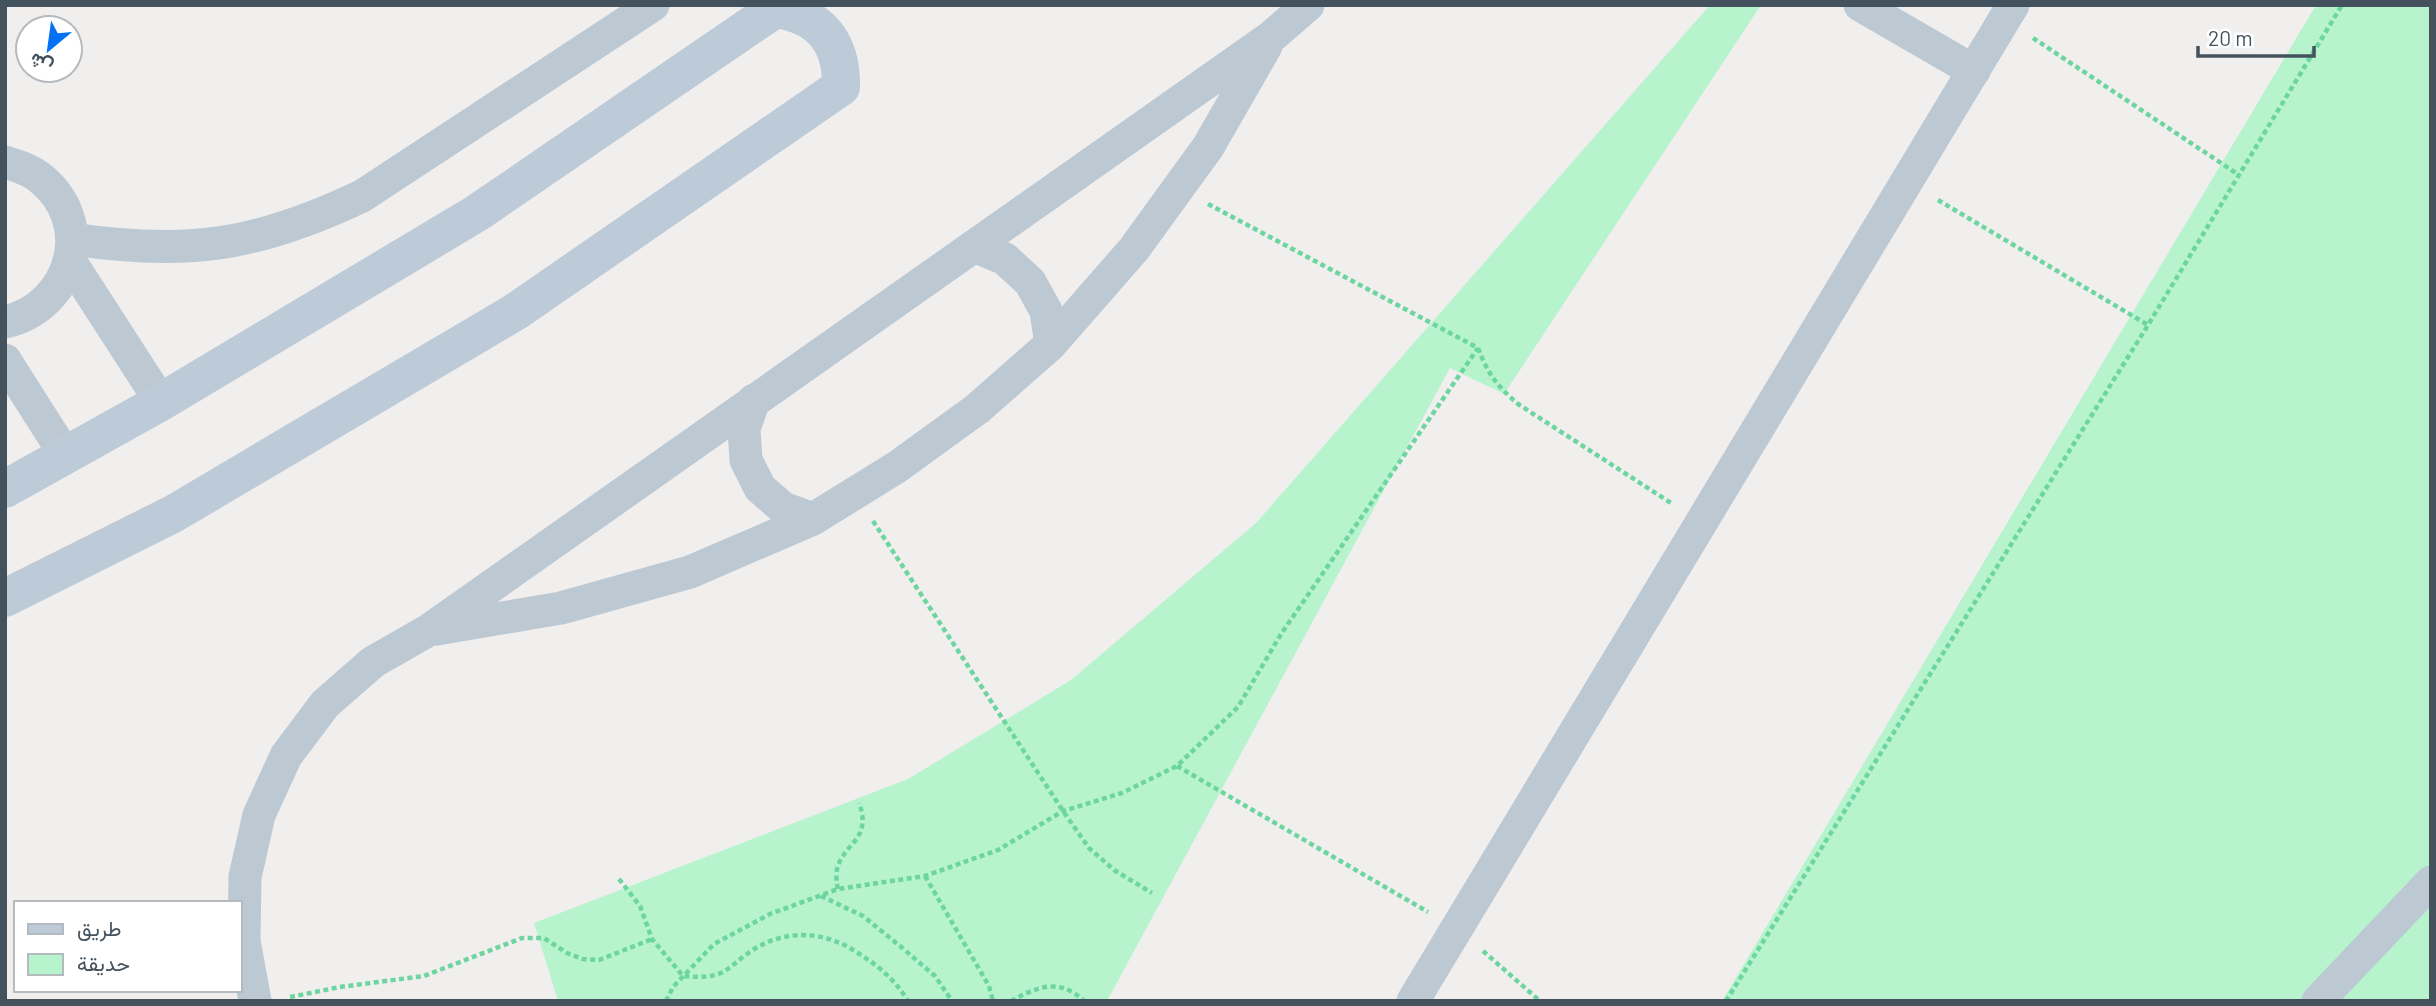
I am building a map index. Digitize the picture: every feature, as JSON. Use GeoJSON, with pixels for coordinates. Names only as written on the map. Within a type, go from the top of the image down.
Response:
{"type":"FeatureCollection","features":[{"type":"Feature","properties":{"kind":"main road"},"geometry":{"type":"LineString","coordinates":[[5,489],[161,402],[477,213],[775,9],[791,11],[806,18],[820,27],[831,40],[838,55],[841,87],[515,312],[173,514],[5,598]]}},
{"type":"Feature","properties":{"kind":"street"},"geometry":{"type":"LineString","coordinates":[[71,250],[221,244],[270,234],[317,218],[362,196],[653,5]]}},
{"type":"Feature","properties":{"kind":"street"},"geometry":{"type":"LineString","coordinates":[[271,999],[244,941],[245,877],[259,815],[286,756],[324,704],[373,662],[429,630],[1271,37],[1308,5]]}},
{"type":"Feature","properties":{"kind":"street"},"geometry":{"type":"LineString","coordinates":[[1860,5],[1974,71]]}},
{"type":"Feature","properties":{"kind":"street"},"geometry":{"type":"LineString","coordinates":[[1413,1001],[2009,12]]}},
{"type":"Feature","properties":{"kind":"street"},"geometry":{"type":"LineString","coordinates":[[429,630],[561,608],[690,572],[813,519],[897,467],[977,409],[1051,344],[1135,250],[1208,147],[1271,37]]}},
{"type":"Feature","properties":{"kind":"street"},"geometry":{"type":"LineString","coordinates":[[5,323],[21,319],[52,296],[63,279],[71,250],[69,221],[63,205],[40,177],[12,158]]}},
{"type":"Feature","properties":{"kind":"street"},"geometry":{"type":"LineString","coordinates":[[974,246],[1005,259],[1030,282],[1046,311],[1051,344]]}},
{"type":"Feature","properties":{"kind":"street"},"geometry":{"type":"LineString","coordinates":[[71,250],[161,402]]}},
{"type":"Feature","properties":{"kind":"street"},"geometry":{"type":"LineString","coordinates":[[5,360],[66,456]]}},
{"type":"Feature","properties":{"kind":"street"},"geometry":{"type":"LineString","coordinates":[[754,400],[744,429],[746,460],[760,488],[783,508],[813,519]]}},
{"type":"Feature","properties":{"kind":"street"},"geometry":{"type":"LineString","coordinates":[[2318,1001],[2431,882]]}},
{"type":"Feature","properties":{"kind":"path"},"geometry":{"type":"LineString","coordinates":[[1726,1001],[2148,324],[2342,5]]}},
{"type":"Feature","properties":{"kind":"path"},"geometry":{"type":"LineString","coordinates":[[2009,12],[2239,175]]}},
{"type":"Feature","properties":{"kind":"path"},"geometry":{"type":"LineString","coordinates":[[1907,182],[2148,324]]}},
{"type":"Feature","properties":{"kind":"path"},"geometry":{"type":"LineString","coordinates":[[1180,189],[1478,348],[1486,370],[1500,389],[1518,404],[1701,523]]}},
{"type":"Feature","properties":{"kind":"path"},"geometry":{"type":"LineString","coordinates":[[666,1001],[673,987],[713,944],[770,914],[838,889],[925,876],[998,850],[1063,811],[1122,793],[1177,766],[1238,707],[1281,634],[1478,348]]}},
{"type":"Feature","properties":{"kind":"path"},"geometry":{"type":"LineString","coordinates":[[855,494],[1089,848],[1114,870],[1152,893]]}},
{"type":"Feature","properties":{"kind":"path"},"geometry":{"type":"LineString","coordinates":[[1177,766],[1457,929],[1540,1001]]}},
{"type":"Feature","properties":{"kind":"path"},"geometry":{"type":"LineString","coordinates":[[838,889],[836,878],[840,859],[860,835],[864,824],[859,803]]}},
{"type":"Feature","properties":{"kind":"path"},"geometry":{"type":"LineString","coordinates":[[925,876],[989,986],[993,1001]]}},
{"type":"Feature","properties":{"kind":"path"},"geometry":{"type":"LineString","coordinates":[[619,879],[640,906],[652,939],[683,976],[719,974],[748,953],[783,936],[805,934],[827,937],[876,964],[901,989],[908,1001]]}},
{"type":"Feature","properties":{"kind":"path"},"geometry":{"type":"LineString","coordinates":[[820,896],[863,916],[935,976],[952,1001]]}},
{"type":"Feature","properties":{"kind":"path"},"geometry":{"type":"LineString","coordinates":[[271,999],[424,976],[522,938],[544,938],[567,953],[599,960],[652,939]]}},
{"type":"Feature","properties":{"kind":"path"},"geometry":{"type":"LineString","coordinates":[[1011,1001],[1034,988],[1049,986],[1064,988],[1084,1001]]}},
{"type":"Feature","properties":{"kind":"green space"},"geometry":{"type":"Polygon","coordinates":[[[1710,5],[1761,5],[1504,394],[1450,368],[1107,1001],[558,1001],[534,923],[908,779],[1071,680],[1256,523],[1710,5]]]}},
{"type":"Feature","properties":{"kind":"green space"},"geometry":{"type":"Polygon","coordinates":[[[2316,5],[2431,5],[2431,1001],[1722,1001],[2316,5]]]}}]}
